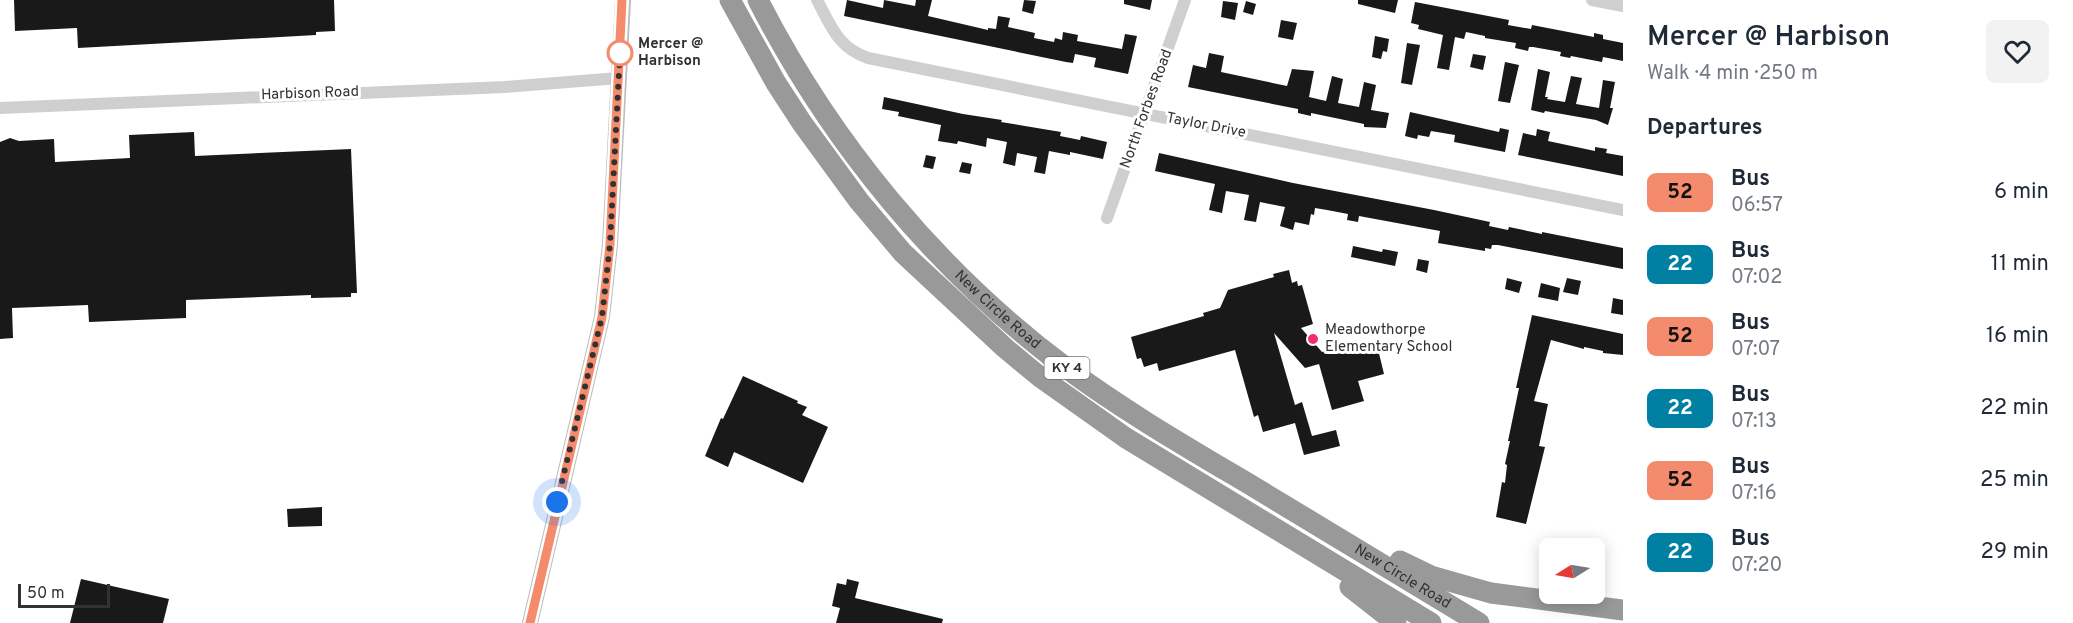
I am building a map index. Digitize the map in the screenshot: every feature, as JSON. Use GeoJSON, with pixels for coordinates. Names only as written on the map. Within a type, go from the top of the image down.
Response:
{"type":"FeatureCollection","features":[{"type":"Feature","properties":{"kind":"highway","name":"New Circle Road"},"geometry":{"type":"LineString","coordinates":[[730,0],[776,83],[859,201],[903,253],[1005,348],[1073,402],[1126,438],[1431,623]]}},
{"type":"Feature","properties":{"kind":"highway","name":"New Circle Road"},"geometry":{"type":"LineString","coordinates":[[759,0],[792,62],[845,142],[881,191],[968,284],[1065,367],[1146,421],[1479,623]]}},
{"type":"Feature","properties":{"kind":"highway"},"geometry":{"type":"LineString","coordinates":[[1278,502],[1439,579],[1500,594],[1623,610]]}},
{"type":"Feature","properties":{"kind":"highway"},"geometry":{"type":"LineString","coordinates":[[1273,529],[1396,623]]}},
{"type":"Feature","properties":{"kind":"street"},"geometry":{"type":"LineString","coordinates":[[530,623],[602,317],[610,244],[622,0]]}},
{"type":"Feature","properties":{"kind":"street","name":"Taylor Drive"},"geometry":{"type":"LineString","coordinates":[[817,0],[843,44],[857,54],[868,58],[1623,210]]}},
{"type":"Feature","properties":{"kind":"street","name":"North Forbes Road"},"geometry":{"type":"LineString","coordinates":[[1107,218],[1185,0]]}},
{"type":"Feature","properties":{"kind":"street"},"geometry":{"type":"LineString","coordinates":[[1593,0],[1623,6]]}},
{"type":"Feature","properties":{"kind":"street","name":"Harbison Road"},"geometry":{"type":"LineString","coordinates":[[0,108],[505,87],[619,78]]}},
{"type":"Feature","properties":{"kind":"building"},"geometry":{"type":"Polygon","coordinates":[[[14,0],[334,0],[335,31],[316,32],[316,35],[78,48],[77,28],[15,31],[14,0]]]}},
{"type":"Feature","properties":{"kind":"building"},"geometry":{"type":"Polygon","coordinates":[[[847,0],[883,8],[884,0],[915,6],[916,0],[932,0],[928,16],[988,30],[988,28],[996,29],[998,16],[1010,18],[1008,27],[1035,33],[1034,38],[1054,42],[1055,38],[1062,40],[1063,32],[1078,35],[1077,41],[1122,49],[1125,34],[1137,36],[1128,74],[1094,67],[1096,58],[1075,54],[1073,63],[1066,62],[844,16],[847,0]]]}},
{"type":"Feature","properties":{"kind":"building"},"geometry":{"type":"Polygon","coordinates":[[[1024,0],[1036,1],[1033,14],[1022,11],[1024,0]]]}},
{"type":"Feature","properties":{"kind":"building"},"geometry":{"type":"Polygon","coordinates":[[[1124,0],[1152,0],[1150,10],[1124,4],[1124,0]]]}},
{"type":"Feature","properties":{"kind":"building"},"geometry":{"type":"Polygon","coordinates":[[[1358,0],[1398,0],[1395,13],[1358,4],[1358,0]]]}},
{"type":"Feature","properties":{"kind":"building"},"geometry":{"type":"Polygon","coordinates":[[[1223,1],[1238,3],[1235,20],[1221,17],[1223,1]]]}},
{"type":"Feature","properties":{"kind":"building"},"geometry":{"type":"Polygon","coordinates":[[[1246,1],[1256,4],[1253,15],[1243,12],[1246,1]]]}},
{"type":"Feature","properties":{"kind":"building"},"geometry":{"type":"Polygon","coordinates":[[[1415,2],[1509,20],[1508,25],[1531,29],[1532,25],[1594,37],[1594,33],[1603,35],[1603,39],[1623,43],[1623,61],[1603,57],[1602,62],[1571,56],[1570,58],[1560,56],[1561,52],[1533,47],[1529,47],[1528,51],[1515,48],[1516,43],[1466,32],[1464,39],[1455,37],[1449,70],[1437,68],[1443,35],[1418,29],[1419,25],[1411,23],[1415,2]]]}},
{"type":"Feature","properties":{"kind":"building"},"geometry":{"type":"Polygon","coordinates":[[[1281,20],[1297,23],[1293,40],[1278,37],[1281,20]]]}},
{"type":"Feature","properties":{"kind":"building"},"geometry":{"type":"Polygon","coordinates":[[[1375,36],[1389,39],[1387,52],[1383,51],[1381,59],[1372,57],[1375,36]]]}},
{"type":"Feature","properties":{"kind":"building"},"geometry":{"type":"Polygon","coordinates":[[[1407,43],[1420,45],[1412,85],[1401,83],[1407,43]]]}},
{"type":"Feature","properties":{"kind":"building"},"geometry":{"type":"Polygon","coordinates":[[[1209,53],[1224,56],[1221,72],[1287,86],[1292,69],[1314,71],[1309,97],[1326,101],[1332,76],[1343,79],[1338,103],[1359,107],[1364,82],[1376,85],[1371,110],[1389,113],[1386,128],[1364,127],[1364,124],[1311,113],[1311,116],[1298,113],[1298,109],[1188,87],[1193,65],[1206,68],[1209,53]]]}},
{"type":"Feature","properties":{"kind":"building"},"geometry":{"type":"Polygon","coordinates":[[[1473,54],[1486,56],[1483,70],[1470,67],[1473,54]]]}},
{"type":"Feature","properties":{"kind":"building"},"geometry":{"type":"Polygon","coordinates":[[[1505,62],[1519,65],[1510,103],[1498,101],[1505,62]]]}},
{"type":"Feature","properties":{"kind":"building"},"geometry":{"type":"Polygon","coordinates":[[[1538,69],[1550,72],[1545,97],[1548,97],[1547,99],[1565,102],[1571,76],[1582,78],[1576,104],[1599,108],[1603,80],[1615,82],[1610,108],[1613,108],[1608,125],[1596,120],[1531,110],[1538,69]]]}},
{"type":"Feature","properties":{"kind":"building"},"geometry":{"type":"Polygon","coordinates":[[[884,97],[1002,120],[1001,122],[1061,132],[1060,136],[1080,140],[1081,136],[1107,142],[1103,159],[1070,152],[1070,155],[1049,151],[1045,174],[1034,172],[1037,157],[1017,153],[1015,166],[1003,163],[1007,142],[987,138],[986,147],[958,141],[957,144],[938,141],[941,125],[898,116],[899,112],[882,109],[884,97]]]}},
{"type":"Feature","properties":{"kind":"building"},"geometry":{"type":"Polygon","coordinates":[[[1410,112],[1499,132],[1500,128],[1509,130],[1505,152],[1454,142],[1455,135],[1431,131],[1429,137],[1418,135],[1417,139],[1405,136],[1410,112]]]}},
{"type":"Feature","properties":{"kind":"building"},"geometry":{"type":"Polygon","coordinates":[[[1537,129],[1550,132],[1548,141],[1595,151],[1595,147],[1607,149],[1606,153],[1623,156],[1623,176],[1518,155],[1523,133],[1536,136],[1537,129]]]}},
{"type":"Feature","properties":{"kind":"building"},"geometry":{"type":"Polygon","coordinates":[[[194,132],[195,156],[351,149],[357,293],[351,293],[351,297],[311,298],[311,295],[186,300],[186,318],[89,322],[88,305],[12,308],[13,338],[0,339],[0,142],[10,138],[19,141],[54,139],[55,162],[130,158],[129,135],[194,132]]]}},
{"type":"Feature","properties":{"kind":"building"},"geometry":{"type":"Polygon","coordinates":[[[1159,153],[1293,183],[1490,222],[1489,226],[1508,230],[1509,227],[1542,234],[1542,232],[1623,248],[1623,269],[1498,245],[1492,245],[1491,249],[1485,248],[1485,251],[1438,243],[1440,231],[1359,216],[1358,222],[1347,220],[1348,214],[1315,208],[1309,225],[1295,222],[1293,230],[1280,226],[1285,207],[1260,202],[1256,222],[1244,220],[1249,195],[1226,191],[1222,213],[1209,210],[1215,184],[1155,171],[1159,153]]]}},
{"type":"Feature","properties":{"kind":"building"},"geometry":{"type":"Polygon","coordinates":[[[926,155],[936,157],[933,169],[923,167],[926,155]]]}},
{"type":"Feature","properties":{"kind":"building"},"geometry":{"type":"Polygon","coordinates":[[[962,162],[972,164],[970,174],[959,172],[962,162]]]}},
{"type":"Feature","properties":{"kind":"building"},"geometry":{"type":"Polygon","coordinates":[[[1353,246],[1382,252],[1383,249],[1398,252],[1395,266],[1351,257],[1353,246]]]}},
{"type":"Feature","properties":{"kind":"building"},"geometry":{"type":"Polygon","coordinates":[[[1418,259],[1429,261],[1427,273],[1416,270],[1418,259]]]}},
{"type":"Feature","properties":{"kind":"building"},"geometry":{"type":"Polygon","coordinates":[[[1289,270],[1292,283],[1297,281],[1298,286],[1302,285],[1313,324],[1301,328],[1322,352],[1348,344],[1349,349],[1376,341],[1384,374],[1358,381],[1364,401],[1332,410],[1319,364],[1305,368],[1274,333],[1295,405],[1302,402],[1312,436],[1336,430],[1340,446],[1304,455],[1295,423],[1263,432],[1258,415],[1254,417],[1235,350],[1159,371],[1157,363],[1144,367],[1141,358],[1137,359],[1131,337],[1204,316],[1203,313],[1220,308],[1228,290],[1274,277],[1273,274],[1289,270]]]}},
{"type":"Feature","properties":{"kind":"building"},"geometry":{"type":"Polygon","coordinates":[[[1507,278],[1522,282],[1519,293],[1505,289],[1507,278]]]}},
{"type":"Feature","properties":{"kind":"building"},"geometry":{"type":"Polygon","coordinates":[[[1567,278],[1581,281],[1578,295],[1563,292],[1567,278]]]}},
{"type":"Feature","properties":{"kind":"building"},"geometry":{"type":"Polygon","coordinates":[[[1541,283],[1560,288],[1558,301],[1538,297],[1541,283]]]}},
{"type":"Feature","properties":{"kind":"building"},"geometry":{"type":"Polygon","coordinates":[[[1613,298],[1623,300],[1623,315],[1611,313],[1613,298]]]}},
{"type":"Feature","properties":{"kind":"building"},"geometry":{"type":"Polygon","coordinates":[[[1532,315],[1623,334],[1623,355],[1603,353],[1603,351],[1584,347],[1584,349],[1551,340],[1534,401],[1548,404],[1539,446],[1545,447],[1526,524],[1496,517],[1502,482],[1505,483],[1507,465],[1505,464],[1510,441],[1508,441],[1519,388],[1516,388],[1532,315]]]}},
{"type":"Feature","properties":{"kind":"building"},"geometry":{"type":"Polygon","coordinates":[[[743,376],[798,401],[797,403],[807,407],[802,415],[828,427],[803,483],[734,452],[728,467],[705,456],[721,418],[723,419],[743,376]]]}},
{"type":"Feature","properties":{"kind":"building"},"geometry":{"type":"Polygon","coordinates":[[[322,507],[322,526],[288,527],[287,509],[322,507]]]}},
{"type":"Feature","properties":{"kind":"building"},"geometry":{"type":"Polygon","coordinates":[[[81,579],[169,599],[163,623],[70,623],[81,579]]]}},
{"type":"Feature","properties":{"kind":"building"},"geometry":{"type":"Polygon","coordinates":[[[847,579],[859,582],[855,598],[943,619],[942,623],[836,623],[840,608],[832,606],[837,583],[846,585],[847,579]]]}},
{"type":"Feature","properties":{"kind":"bus line","name":"52"},"geometry":{"type":"LineString","coordinates":[[530,623],[602,317],[610,244],[622,0]]}},
{"type":"Feature","properties":{"kind":"place","name":"Mercer @ Harbison"},"geometry":{"type":"Point","coordinates":[620,53]}},
{"type":"Feature","properties":{"kind":"place","name":"Meadowthorpe Elementary School"},"geometry":{"type":"Point","coordinates":[1313,339]}},
{"type":"Feature","properties":{"kind":"route"},"geometry":{"type":"LineString","coordinates":[[557,502],[602,317],[610,244],[620,53]]}}]}
